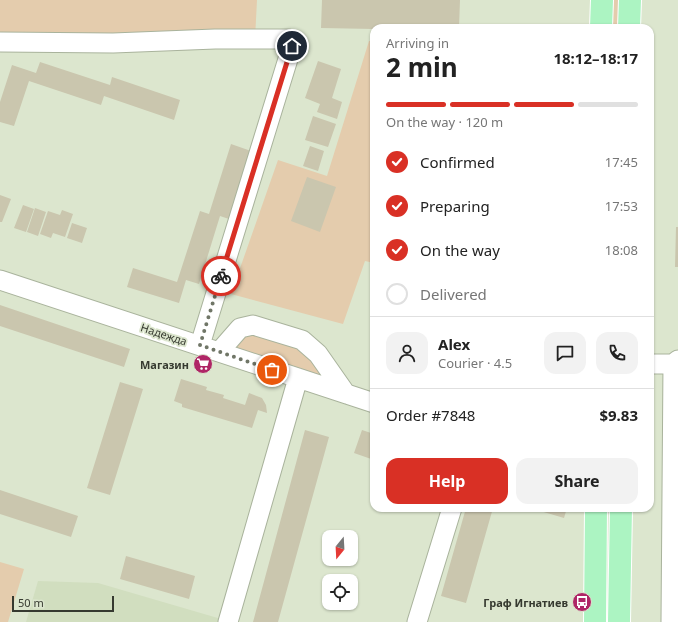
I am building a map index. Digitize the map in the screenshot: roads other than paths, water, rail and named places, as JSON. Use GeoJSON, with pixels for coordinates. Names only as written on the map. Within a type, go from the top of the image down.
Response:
{"type":"FeatureCollection","features":[{"type":"Feature","properties":{"kind":"main road"},"geometry":{"type":"LineString","coordinates":[[602,0],[602,24]]}},
{"type":"Feature","properties":{"kind":"main road"},"geometry":{"type":"LineString","coordinates":[[629,24],[630,0]]}},
{"type":"Feature","properties":{"kind":"main road"},"geometry":{"type":"LineString","coordinates":[[595,622],[596,512]]}},
{"type":"Feature","properties":{"kind":"main road"},"geometry":{"type":"LineString","coordinates":[[619,622],[621,512]]}},
{"type":"Feature","properties":{"kind":"street"},"geometry":{"type":"LineString","coordinates":[[0,42],[114,43],[215,39],[288,39],[292,46],[200,345]]}},
{"type":"Feature","properties":{"kind":"street","name":"Надежда"},"geometry":{"type":"LineString","coordinates":[[0,280],[370,402]]}},
{"type":"Feature","properties":{"kind":"street"},"geometry":{"type":"LineString","coordinates":[[219,352],[240,328],[253,324],[302,340],[318,354],[346,394]]}},
{"type":"Feature","properties":{"kind":"street"},"geometry":{"type":"LineString","coordinates":[[654,364],[675,362],[671,622]]}},
{"type":"Feature","properties":{"kind":"street"},"geometry":{"type":"LineString","coordinates":[[228,622],[298,378]]}},
{"type":"Feature","properties":{"kind":"street"},"geometry":{"type":"LineString","coordinates":[[417,622],[451,512]]}},
{"type":"Feature","properties":{"kind":"place","name":"Магазин"},"geometry":{"type":"Point","coordinates":[203,364]}},
{"type":"Feature","properties":{"kind":"place","name":"Граф Игнатиев"},"geometry":{"type":"Point","coordinates":[582,602]}}]}
